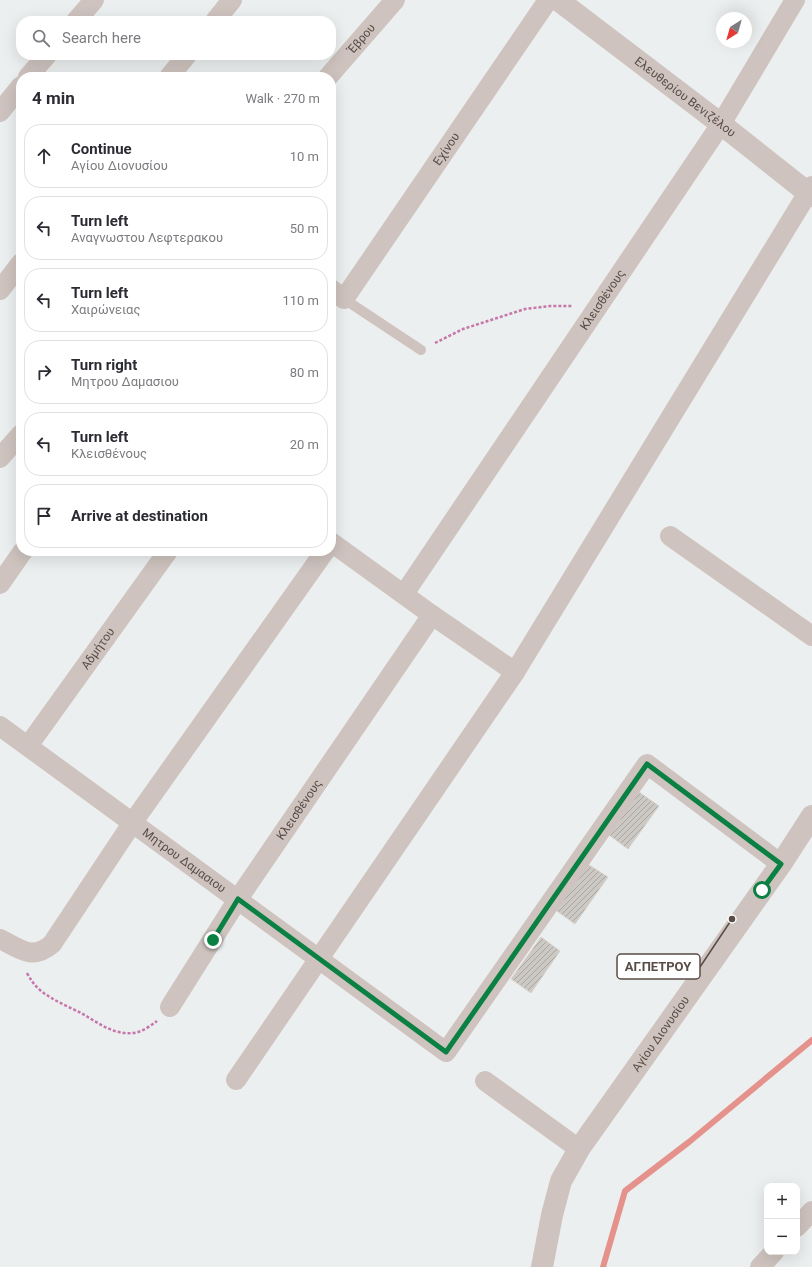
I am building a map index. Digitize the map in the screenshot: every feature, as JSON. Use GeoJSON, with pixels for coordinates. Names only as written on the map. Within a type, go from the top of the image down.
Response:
{"type":"FeatureCollection","features":[{"type":"Feature","properties":{"kind":"street"},"geometry":{"type":"LineString","coordinates":[[80,16],[94,0]]}},
{"type":"Feature","properties":{"kind":"street"},"geometry":{"type":"LineString","coordinates":[[219,16],[232,0]]}},
{"type":"Feature","properties":{"kind":"street","name":"Έβρου"},"geometry":{"type":"LineString","coordinates":[[332,72],[395,0]]}},
{"type":"Feature","properties":{"kind":"street","name":"Εχίνου"},"geometry":{"type":"LineString","coordinates":[[338,294],[548,0]]}},
{"type":"Feature","properties":{"kind":"street","name":"Ελευθερίου Βενιζέλου"},"geometry":{"type":"LineString","coordinates":[[558,0],[811,191]]}},
{"type":"Feature","properties":{"kind":"street","name":"Κλεισθένους"},"geometry":{"type":"LineString","coordinates":[[404,594],[595,313],[721,124],[795,0]]}},
{"type":"Feature","properties":{"kind":"street"},"geometry":{"type":"LineString","coordinates":[[32,72],[43,60]]}},
{"type":"Feature","properties":{"kind":"street"},"geometry":{"type":"LineString","coordinates":[[173,72],[183,60]]}},
{"type":"Feature","properties":{"kind":"street"},"geometry":{"type":"LineString","coordinates":[[236,1080],[515,672],[811,191]]}},
{"type":"Feature","properties":{"kind":"street"},"geometry":{"type":"LineString","coordinates":[[0,290],[16,269]]}},
{"type":"Feature","properties":{"kind":"street"},"geometry":{"type":"LineString","coordinates":[[0,458],[16,440]]}},
{"type":"Feature","properties":{"kind":"street"},"geometry":{"type":"LineString","coordinates":[[670,536],[812,636]]}},
{"type":"Feature","properties":{"kind":"street"},"geometry":{"type":"LineString","coordinates":[[336,546],[432,615],[515,672]]}},
{"type":"Feature","properties":{"kind":"street"},"geometry":{"type":"LineString","coordinates":[[0,584],[20,556]]}},
{"type":"Feature","properties":{"kind":"street","name":"Αδμήτου"},"geometry":{"type":"LineString","coordinates":[[28,746],[164,556]]}},
{"type":"Feature","properties":{"kind":"street"},"geometry":{"type":"LineString","coordinates":[[0,939],[28,953],[38,953],[45,950],[52,944],[133,822],[321,556]]}},
{"type":"Feature","properties":{"kind":"street","name":"Κλεισθένους"},"geometry":{"type":"LineString","coordinates":[[170,1007],[238,899],[432,615]]}},
{"type":"Feature","properties":{"kind":"street","name":"Μητρου Δαμασιου"},"geometry":{"type":"LineString","coordinates":[[0,726],[446,1052],[647,764],[781,864]]}},
{"type":"Feature","properties":{"kind":"street","name":"Αγίου Διονυσίου"},"geometry":{"type":"LineString","coordinates":[[542,1267],[552,1215],[561,1181],[579,1149],[781,864],[812,816]]}},
{"type":"Feature","properties":{"kind":"street"},"geometry":{"type":"LineString","coordinates":[[485,1081],[579,1149]]}},
{"type":"Feature","properties":{"kind":"street"},"geometry":{"type":"LineString","coordinates":[[800,1224],[812,1211]]}},
{"type":"Feature","properties":{"kind":"street"},"geometry":{"type":"LineString","coordinates":[[760,1267],[771,1255]]}},
{"type":"Feature","properties":{"kind":"lane"},"geometry":{"type":"LineString","coordinates":[[338,294],[421,350]]}},
{"type":"Feature","properties":{"kind":"path"},"geometry":{"type":"LineString","coordinates":[[421,350],[463,329],[525,309],[550,306],[574,306],[595,313]]}},
{"type":"Feature","properties":{"kind":"path"},"geometry":{"type":"LineString","coordinates":[[28,953],[25,964],[27,973],[32,982],[40,990],[54,1000],[108,1029],[120,1033],[132,1034],[142,1031],[162,1016],[170,1007]]}},
{"type":"Feature","properties":{"kind":"building"},"geometry":{"type":"Polygon","coordinates":[[[639,792],[659,806],[628,849],[609,835],[639,792]]]}},
{"type":"Feature","properties":{"kind":"building"},"geometry":{"type":"Polygon","coordinates":[[[586,863],[608,877],[575,924],[554,909],[586,863]]]}},
{"type":"Feature","properties":{"kind":"building"},"geometry":{"type":"Polygon","coordinates":[[[541,937],[560,951],[531,993],[511,979],[541,937]]]}},
{"type":"Feature","properties":{"kind":"waterway"},"geometry":{"type":"LineString","coordinates":[[603,1267],[625,1191],[689,1142],[812,1040]]}},
{"type":"Feature","properties":{"kind":"place","name":"ΑΓ.ΠΕΤΡΟΥ"},"geometry":{"type":"Point","coordinates":[732,919]}},
{"type":"Feature","properties":{"kind":"route"},"geometry":{"type":"LineString","coordinates":[[213,940],[238,899],[446,1052],[647,764],[781,864],[762,890]]}}]}
